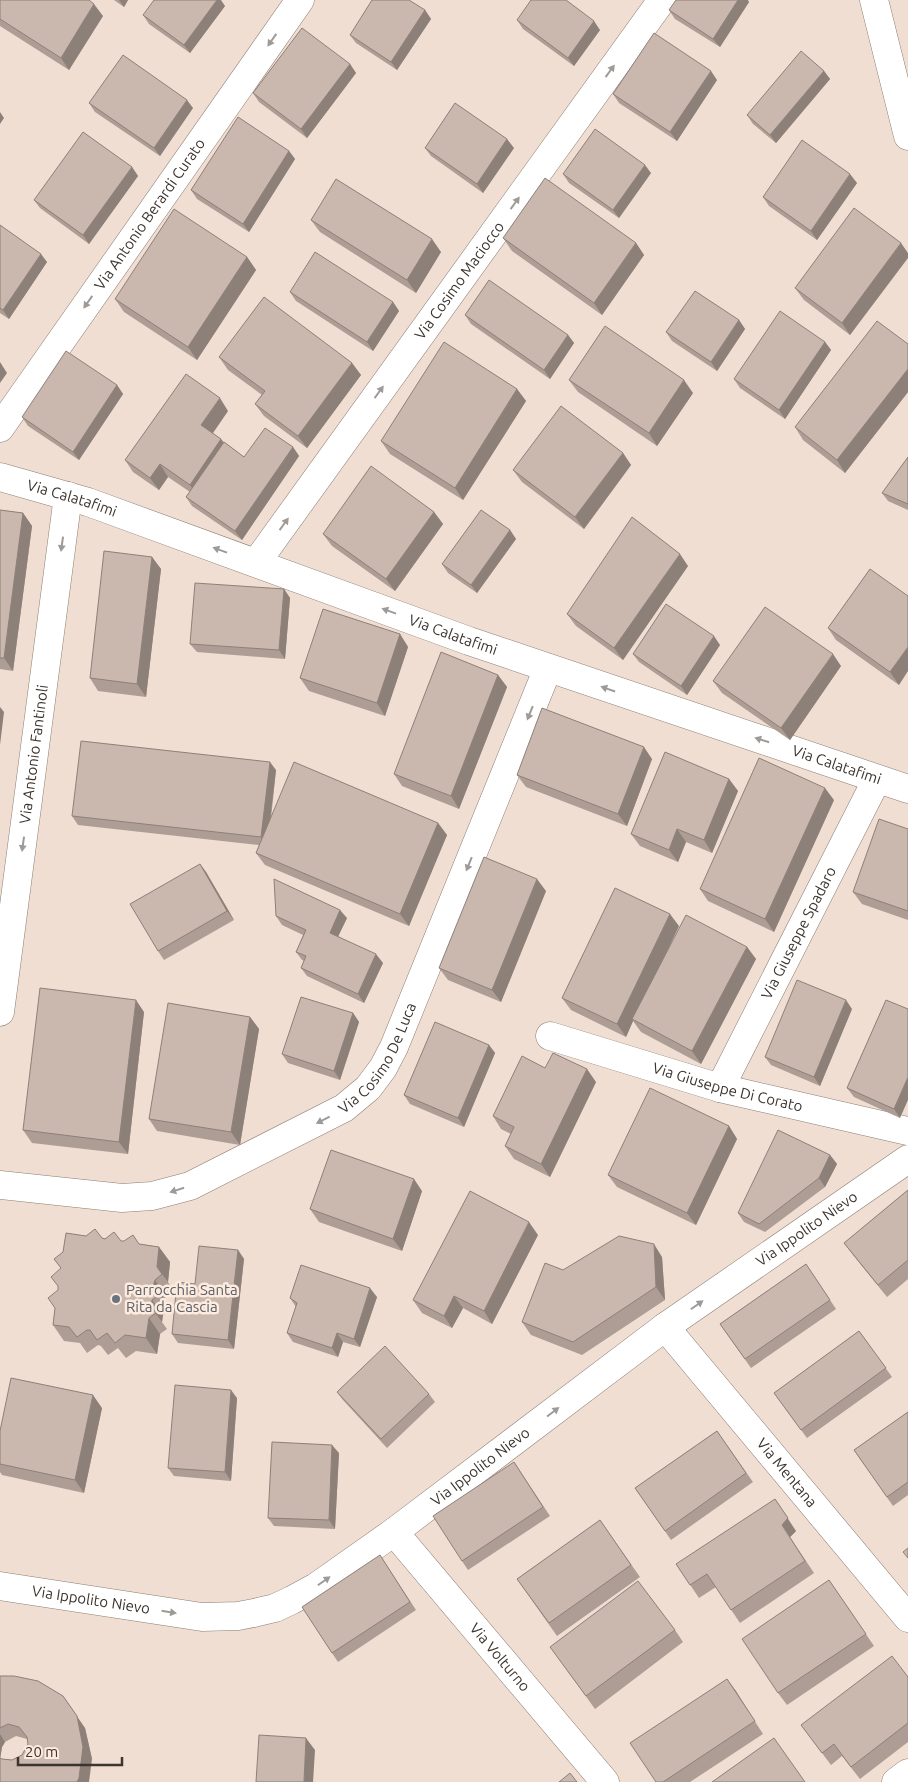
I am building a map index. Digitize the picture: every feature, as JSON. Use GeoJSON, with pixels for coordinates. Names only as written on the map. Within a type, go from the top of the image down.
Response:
{"type":"FeatureCollection","features":[{"type":"Feature","properties":{"kind":"street","name":"Via Antonio Berardi Curato"},"geometry":{"type":"LineString","coordinates":[[0,428],[300,0]]}},
{"type":"Feature","properties":{"kind":"street","name":"Via Cosimo Maciocco"},"geometry":{"type":"LineString","coordinates":[[256,563],[662,0]]}},
{"type":"Feature","properties":{"kind":"street"},"geometry":{"type":"LineString","coordinates":[[874,0],[908,136]]}},
{"type":"Feature","properties":{"kind":"street","name":"Via Calatafimi"},"geometry":{"type":"LineString","coordinates":[[0,477],[68,496],[548,668],[908,789]]}},
{"type":"Feature","properties":{"kind":"street","name":"Via Antonio Fantinoli"},"geometry":{"type":"LineString","coordinates":[[0,1012],[9,881],[68,496]]}},
{"type":"Feature","properties":{"kind":"street","name":"Via Cosimo De Luca"},"geometry":{"type":"LineString","coordinates":[[0,1185],[122,1198],[168,1193],[203,1180],[331,1115],[353,1102],[364,1092],[383,1068],[394,1047],[548,668]]}},
{"type":"Feature","properties":{"kind":"street","name":"Via Giuseppe Spadaro"},"geometry":{"type":"LineString","coordinates":[[720,1088],[877,779]]}},
{"type":"Feature","properties":{"kind":"street","name":"Via Giuseppe Di Corato"},"geometry":{"type":"LineString","coordinates":[[550,1036],[720,1088],[908,1131]]}},
{"type":"Feature","properties":{"kind":"street","name":"Via Ippolito Nievo"},"geometry":{"type":"LineString","coordinates":[[0,1586],[202,1617],[238,1616],[275,1608],[305,1594],[394,1532],[665,1327],[908,1159]]}},
{"type":"Feature","properties":{"kind":"street","name":"Via Mentana"},"geometry":{"type":"LineString","coordinates":[[665,1327],[908,1618]]}},
{"type":"Feature","properties":{"kind":"street","name":"Via Volturno"},"geometry":{"type":"LineString","coordinates":[[394,1532],[605,1782]]}},
{"type":"Feature","properties":{"kind":"street"},"geometry":{"type":"LineString","coordinates":[[896,1782],[908,1773]]}},
{"type":"Feature","properties":{"kind":"building"},"geometry":{"type":"Polygon","coordinates":[[[0,0],[89,0],[94,4],[61,58],[0,19],[0,0]]]}},
{"type":"Feature","properties":{"kind":"building"},"geometry":{"type":"Polygon","coordinates":[[[154,0],[217,0],[184,45],[143,15],[154,0]]]}},
{"type":"Feature","properties":{"kind":"building"},"geometry":{"type":"Polygon","coordinates":[[[372,0],[409,0],[425,10],[391,62],[350,35],[372,0]]]}},
{"type":"Feature","properties":{"kind":"building"},"geometry":{"type":"Polygon","coordinates":[[[531,0],[566,0],[594,21],[568,58],[517,20],[531,0]]]}},
{"type":"Feature","properties":{"kind":"building"},"geometry":{"type":"Polygon","coordinates":[[[676,0],[738,0],[713,39],[669,10],[676,0]]]}},
{"type":"Feature","properties":{"kind":"building"},"geometry":{"type":"Polygon","coordinates":[[[302,28],[350,64],[301,129],[253,93],[302,28]]]}},
{"type":"Feature","properties":{"kind":"building"},"geometry":{"type":"Polygon","coordinates":[[[654,33],[711,71],[670,132],[613,94],[654,33]]]}},
{"type":"Feature","properties":{"kind":"building"},"geometry":{"type":"Polygon","coordinates":[[[801,51],[824,71],[770,135],[747,115],[801,51]]]}},
{"type":"Feature","properties":{"kind":"building"},"geometry":{"type":"Polygon","coordinates":[[[123,55],[187,100],[154,148],[89,103],[123,55]]]}},
{"type":"Feature","properties":{"kind":"building"},"geometry":{"type":"Polygon","coordinates":[[[455,103],[507,139],[477,184],[425,148],[455,103]]]}},
{"type":"Feature","properties":{"kind":"building"},"geometry":{"type":"Polygon","coordinates":[[[238,117],[289,151],[243,224],[191,190],[238,117]]]}},
{"type":"Feature","properties":{"kind":"building"},"geometry":{"type":"Polygon","coordinates":[[[595,129],[645,165],[613,210],[563,174],[595,129]]]}},
{"type":"Feature","properties":{"kind":"building"},"geometry":{"type":"Polygon","coordinates":[[[83,132],[132,167],[83,235],[34,200],[83,132]]]}},
{"type":"Feature","properties":{"kind":"building"},"geometry":{"type":"Polygon","coordinates":[[[802,140],[850,174],[811,231],[763,197],[802,140]]]}},
{"type":"Feature","properties":{"kind":"building"},"geometry":{"type":"Polygon","coordinates":[[[545,178],[636,243],[594,303],[503,238],[545,178]]]}},
{"type":"Feature","properties":{"kind":"building"},"geometry":{"type":"Polygon","coordinates":[[[336,179],[432,239],[407,280],[311,220],[336,179]]]}},
{"type":"Feature","properties":{"kind":"building"},"geometry":{"type":"Polygon","coordinates":[[[854,208],[901,243],[842,323],[795,288],[854,208]]]}},
{"type":"Feature","properties":{"kind":"building"},"geometry":{"type":"Polygon","coordinates":[[[174,209],[247,257],[188,347],[115,299],[174,209]]]}},
{"type":"Feature","properties":{"kind":"building"},"geometry":{"type":"Polygon","coordinates":[[[0,225],[41,254],[3,310],[0,308],[0,225]]]}},
{"type":"Feature","properties":{"kind":"building"},"geometry":{"type":"Polygon","coordinates":[[[315,252],[393,302],[367,342],[290,292],[315,252]]]}},
{"type":"Feature","properties":{"kind":"building"},"geometry":{"type":"Polygon","coordinates":[[[489,280],[568,335],[544,370],[465,315],[489,280]]]}},
{"type":"Feature","properties":{"kind":"building"},"geometry":{"type":"Polygon","coordinates":[[[695,291],[739,320],[711,362],[666,332],[695,291]]]}},
{"type":"Feature","properties":{"kind":"building"},"geometry":{"type":"Polygon","coordinates":[[[264,297],[352,363],[298,436],[255,404],[265,391],[219,357],[264,297]]]}},
{"type":"Feature","properties":{"kind":"building"},"geometry":{"type":"Polygon","coordinates":[[[780,311],[825,342],[779,410],[734,379],[780,311]]]}},
{"type":"Feature","properties":{"kind":"building"},"geometry":{"type":"Polygon","coordinates":[[[877,321],[908,344],[908,369],[837,460],[795,427],[877,321]]]}},
{"type":"Feature","properties":{"kind":"building"},"geometry":{"type":"Polygon","coordinates":[[[605,326],[684,380],[649,433],[569,380],[605,326]]]}},
{"type":"Feature","properties":{"kind":"building"},"geometry":{"type":"Polygon","coordinates":[[[444,342],[517,389],[455,488],[381,441],[444,342]]]}},
{"type":"Feature","properties":{"kind":"building"},"geometry":{"type":"Polygon","coordinates":[[[66,351],[117,385],[73,452],[22,417],[66,351]]]}},
{"type":"Feature","properties":{"kind":"building"},"geometry":{"type":"Polygon","coordinates":[[[186,374],[220,398],[201,425],[221,439],[190,485],[160,464],[150,478],[125,460],[186,374]]]}},
{"type":"Feature","properties":{"kind":"building"},"geometry":{"type":"Polygon","coordinates":[[[561,406],[623,453],[575,517],[513,470],[561,406]]]}},
{"type":"Feature","properties":{"kind":"building"},"geometry":{"type":"Polygon","coordinates":[[[265,428],[293,447],[235,531],[186,497],[224,442],[244,457],[265,428]]]}},
{"type":"Feature","properties":{"kind":"building"},"geometry":{"type":"Polygon","coordinates":[[[908,457],[908,504],[882,493],[908,457]]]}},
{"type":"Feature","properties":{"kind":"building"},"geometry":{"type":"Polygon","coordinates":[[[371,466],[434,512],[386,579],[323,534],[371,466]]]}},
{"type":"Feature","properties":{"kind":"building"},"geometry":{"type":"Polygon","coordinates":[[[0,510],[23,513],[4,658],[0,658],[0,510]]]}},
{"type":"Feature","properties":{"kind":"building"},"geometry":{"type":"Polygon","coordinates":[[[481,510],[510,530],[471,585],[442,564],[481,510]]]}},
{"type":"Feature","properties":{"kind":"building"},"geometry":{"type":"Polygon","coordinates":[[[632,517],[680,554],[614,648],[567,614],[632,517]]]}},
{"type":"Feature","properties":{"kind":"building"},"geometry":{"type":"Polygon","coordinates":[[[104,551],[152,557],[137,684],[90,678],[104,551]]]}},
{"type":"Feature","properties":{"kind":"building"},"geometry":{"type":"Polygon","coordinates":[[[870,569],[908,596],[908,647],[890,672],[828,628],[870,569]]]}},
{"type":"Feature","properties":{"kind":"building"},"geometry":{"type":"Polygon","coordinates":[[[195,583],[284,589],[279,650],[190,644],[195,583]]]}},
{"type":"Feature","properties":{"kind":"building"},"geometry":{"type":"Polygon","coordinates":[[[666,604],[714,636],[681,686],[633,654],[666,604]]]}},
{"type":"Feature","properties":{"kind":"building"},"geometry":{"type":"Polygon","coordinates":[[[765,607],[833,654],[781,728],[713,681],[765,607]]]}},
{"type":"Feature","properties":{"kind":"building"},"geometry":{"type":"Polygon","coordinates":[[[323,609],[400,634],[377,703],[300,678],[323,609]]]}},
{"type":"Feature","properties":{"kind":"building"},"geometry":{"type":"Polygon","coordinates":[[[441,652],[498,675],[451,796],[394,774],[441,652]]]}},
{"type":"Feature","properties":{"kind":"building"},"geometry":{"type":"Polygon","coordinates":[[[542,708],[644,747],[618,814],[517,775],[542,708]]]}},
{"type":"Feature","properties":{"kind":"building"},"geometry":{"type":"Polygon","coordinates":[[[81,741],[270,762],[261,837],[72,816],[81,741]]]}},
{"type":"Feature","properties":{"kind":"building"},"geometry":{"type":"Polygon","coordinates":[[[665,752],[729,779],[704,840],[677,829],[669,850],[631,834],[665,752]]]}},
{"type":"Feature","properties":{"kind":"building"},"geometry":{"type":"Polygon","coordinates":[[[759,758],[825,788],[765,919],[700,889],[759,758]]]}},
{"type":"Feature","properties":{"kind":"building"},"geometry":{"type":"Polygon","coordinates":[[[294,762],[438,823],[400,914],[256,853],[294,762]]]}},
{"type":"Feature","properties":{"kind":"building"},"geometry":{"type":"Polygon","coordinates":[[[879,819],[908,829],[908,911],[853,892],[879,819]]]}},
{"type":"Feature","properties":{"kind":"building"},"geometry":{"type":"Polygon","coordinates":[[[484,857],[537,879],[492,990],[439,968],[484,857]]]}},
{"type":"Feature","properties":{"kind":"building"},"geometry":{"type":"Polygon","coordinates":[[[200,864],[227,911],[158,951],[130,904],[200,864]]]}},
{"type":"Feature","properties":{"kind":"building"},"geometry":{"type":"Polygon","coordinates":[[[274,879],[340,910],[330,933],[376,954],[358,994],[301,968],[306,956],[296,952],[306,930],[276,916],[274,879]]]}},
{"type":"Feature","properties":{"kind":"building"},"geometry":{"type":"Polygon","coordinates":[[[615,888],[670,914],[617,1024],[562,998],[615,888]]]}},
{"type":"Feature","properties":{"kind":"building"},"geometry":{"type":"Polygon","coordinates":[[[686,915],[747,947],[692,1051],[632,1019],[686,915]]]}},
{"type":"Feature","properties":{"kind":"building"},"geometry":{"type":"Polygon","coordinates":[[[797,980],[846,1000],[814,1077],[765,1057],[797,980]]]}},
{"type":"Feature","properties":{"kind":"building"},"geometry":{"type":"Polygon","coordinates":[[[40,988],[136,1000],[119,1142],[23,1130],[40,988]]]}},
{"type":"Feature","properties":{"kind":"building"},"geometry":{"type":"Polygon","coordinates":[[[301,997],[353,1013],[334,1071],[282,1054],[301,997]]]}},
{"type":"Feature","properties":{"kind":"building"},"geometry":{"type":"Polygon","coordinates":[[[886,1000],[908,1009],[908,1077],[894,1109],[847,1088],[886,1000]]]}},
{"type":"Feature","properties":{"kind":"building"},"geometry":{"type":"Polygon","coordinates":[[[168,1003],[250,1017],[231,1132],[149,1119],[168,1003]]]}},
{"type":"Feature","properties":{"kind":"building"},"geometry":{"type":"Polygon","coordinates":[[[435,1022],[489,1045],[458,1118],[404,1095],[435,1022]]]}},
{"type":"Feature","properties":{"kind":"building"},"geometry":{"type":"Polygon","coordinates":[[[553,1053],[587,1069],[541,1164],[505,1146],[514,1127],[493,1116],[522,1056],[545,1068],[553,1053]]]}},
{"type":"Feature","properties":{"kind":"building"},"geometry":{"type":"Polygon","coordinates":[[[650,1088],[729,1126],[687,1213],[608,1175],[650,1088]]]}},
{"type":"Feature","properties":{"kind":"building"},"geometry":{"type":"Polygon","coordinates":[[[778,1130],[830,1155],[819,1178],[759,1224],[738,1213],[778,1130]]]}},
{"type":"Feature","properties":{"kind":"building"},"geometry":{"type":"Polygon","coordinates":[[[331,1150],[414,1179],[393,1239],[310,1209],[331,1150]]]}},
{"type":"Feature","properties":{"kind":"building"},"geometry":{"type":"Polygon","coordinates":[[[908,1190],[908,1260],[878,1285],[844,1243],[908,1190]]]}},
{"type":"Feature","properties":{"kind":"building"},"geometry":{"type":"Polygon","coordinates":[[[470,1191],[529,1222],[484,1311],[454,1296],[444,1316],[413,1300],[470,1191]]]}},
{"type":"Feature","properties":{"kind":"building","name":"Parrocchia Santa Rita da Cascia"},"geometry":{"type":"Polygon","coordinates":[[[95,1229],[105,1239],[114,1232],[121,1241],[133,1235],[139,1244],[159,1247],[157,1267],[162,1274],[155,1280],[153,1286],[160,1294],[152,1300],[151,1307],[156,1313],[149,1318],[146,1338],[125,1335],[115,1343],[107,1333],[97,1340],[90,1330],[77,1337],[69,1327],[53,1325],[55,1308],[48,1298],[58,1290],[58,1286],[51,1277],[61,1268],[54,1259],[63,1252],[66,1233],[86,1236],[95,1229]]]}},
{"type":"Feature","properties":{"kind":"building"},"geometry":{"type":"Polygon","coordinates":[[[619,1236],[654,1244],[656,1287],[573,1342],[522,1322],[545,1263],[563,1270],[619,1236]]]}},
{"type":"Feature","properties":{"kind":"building"},"geometry":{"type":"Polygon","coordinates":[[[199,1246],[238,1250],[228,1340],[172,1334],[177,1282],[195,1284],[199,1246]]]}},
{"type":"Feature","properties":{"kind":"building"},"geometry":{"type":"Polygon","coordinates":[[[806,1264],[830,1300],[745,1359],[720,1324],[806,1264]]]}},
{"type":"Feature","properties":{"kind":"building"},"geometry":{"type":"Polygon","coordinates":[[[301,1265],[370,1288],[354,1339],[337,1333],[332,1348],[287,1333],[297,1303],[290,1298],[301,1265]]]}},
{"type":"Feature","properties":{"kind":"building"},"geometry":{"type":"Polygon","coordinates":[[[859,1331],[886,1368],[801,1430],[774,1393],[859,1331]]]}},
{"type":"Feature","properties":{"kind":"building"},"geometry":{"type":"Polygon","coordinates":[[[385,1346],[429,1394],[381,1439],[337,1392],[385,1346]]]}},
{"type":"Feature","properties":{"kind":"building"},"geometry":{"type":"Polygon","coordinates":[[[11,1378],[93,1395],[75,1480],[0,1464],[0,1431],[11,1378]]]}},
{"type":"Feature","properties":{"kind":"building"},"geometry":{"type":"Polygon","coordinates":[[[175,1385],[231,1390],[225,1472],[168,1468],[175,1385]]]}},
{"type":"Feature","properties":{"kind":"building"},"geometry":{"type":"Polygon","coordinates":[[[908,1412],[908,1482],[887,1497],[854,1450],[908,1412]]]}},
{"type":"Feature","properties":{"kind":"building"},"geometry":{"type":"Polygon","coordinates":[[[717,1431],[746,1473],[665,1531],[635,1488],[717,1431]]]}},
{"type":"Feature","properties":{"kind":"building"},"geometry":{"type":"Polygon","coordinates":[[[272,1442],[332,1445],[329,1520],[268,1518],[272,1442]]]}},
{"type":"Feature","properties":{"kind":"building"},"geometry":{"type":"Polygon","coordinates":[[[514,1462],[543,1507],[462,1561],[433,1516],[514,1462]]]}},
{"type":"Feature","properties":{"kind":"building"},"geometry":{"type":"Polygon","coordinates":[[[775,1499],[788,1518],[782,1525],[805,1561],[731,1610],[707,1574],[690,1585],[676,1564],[775,1499]]]}},
{"type":"Feature","properties":{"kind":"building"},"geometry":{"type":"Polygon","coordinates":[[[600,1520],[631,1565],[549,1623],[517,1579],[600,1520]]]}},
{"type":"Feature","properties":{"kind":"building"},"geometry":{"type":"Polygon","coordinates":[[[908,1548],[908,1558],[903,1552],[908,1548]]]}},
{"type":"Feature","properties":{"kind":"building"},"geometry":{"type":"Polygon","coordinates":[[[380,1555],[410,1602],[332,1653],[302,1607],[380,1555]]]}},
{"type":"Feature","properties":{"kind":"building"},"geometry":{"type":"Polygon","coordinates":[[[829,1580],[866,1634],[778,1693],[742,1639],[829,1580]]]}},
{"type":"Feature","properties":{"kind":"building"},"geometry":{"type":"Polygon","coordinates":[[[638,1581],[675,1630],[586,1696],[550,1647],[638,1581]]]}},
{"type":"Feature","properties":{"kind":"building"},"geometry":{"type":"Polygon","coordinates":[[[892,1656],[908,1677],[908,1723],[851,1767],[834,1744],[822,1753],[801,1725],[892,1656]]]}},
{"type":"Feature","properties":{"kind":"building"},"geometry":{"type":"Polygon","coordinates":[[[0,1676],[14,1676],[38,1681],[63,1696],[77,1716],[83,1747],[77,1782],[0,1782],[0,1758],[12,1760],[22,1755],[28,1744],[27,1737],[19,1727],[8,1724],[0,1728],[0,1676]]]}},
{"type":"Feature","properties":{"kind":"building"},"geometry":{"type":"Polygon","coordinates":[[[727,1679],[755,1721],[663,1782],[656,1782],[630,1743],[727,1679]]]}},
{"type":"Feature","properties":{"kind":"building"},"geometry":{"type":"Polygon","coordinates":[[[259,1735],[306,1738],[304,1782],[256,1782],[259,1735]]]}},
{"type":"Feature","properties":{"kind":"building"},"geometry":{"type":"Polygon","coordinates":[[[774,1738],[805,1782],[712,1782],[774,1738]]]}},
{"type":"Feature","properties":{"kind":"building"},"geometry":{"type":"Polygon","coordinates":[[[570,1773],[577,1782],[559,1782],[570,1773]]]}},
{"type":"Feature","properties":{"kind":"place","name":"Parrocchia Santa Rita da Cascia"},"geometry":{"type":"Point","coordinates":[116,1299]}}]}
